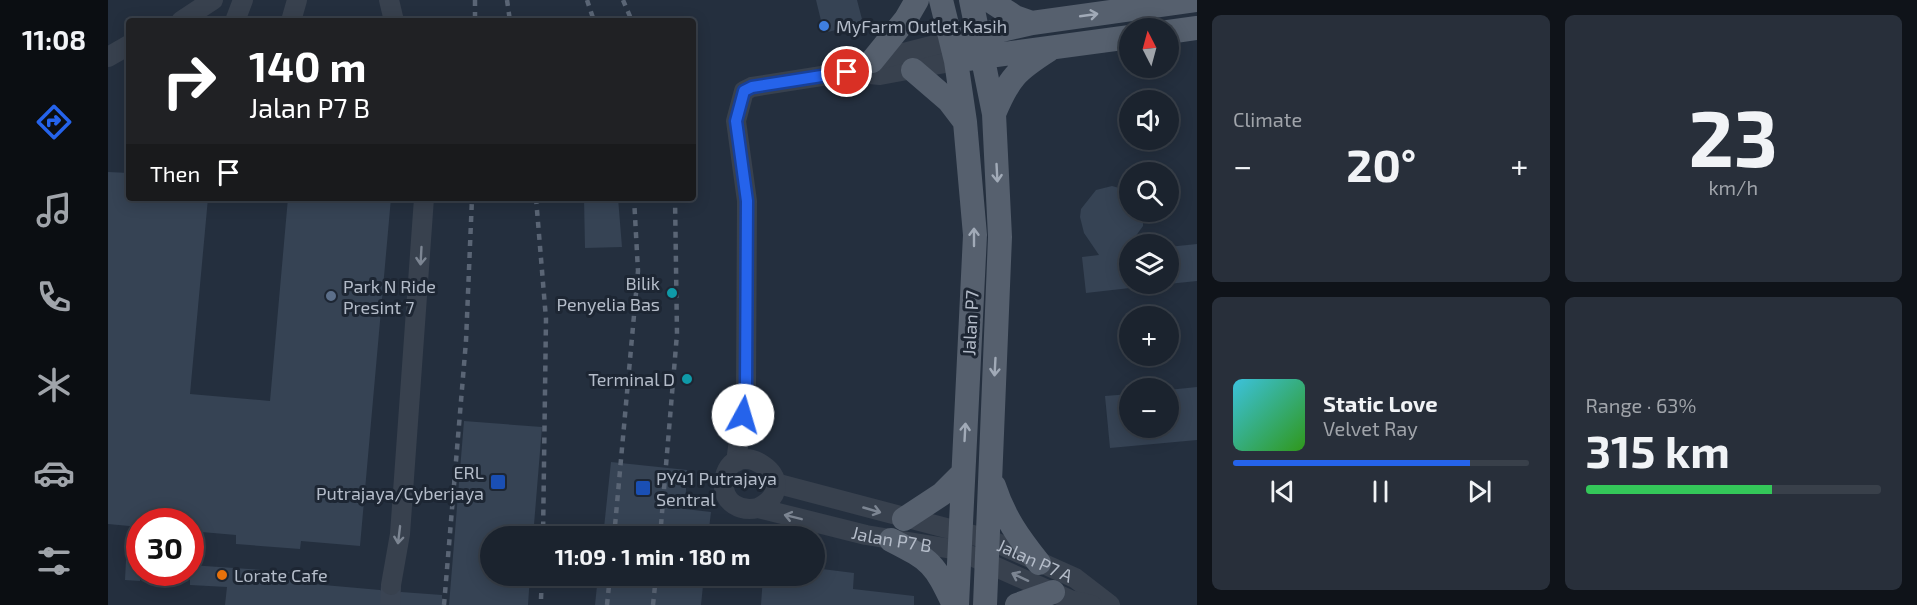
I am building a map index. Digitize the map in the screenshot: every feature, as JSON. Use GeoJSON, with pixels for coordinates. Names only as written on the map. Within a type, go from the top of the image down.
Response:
{"type":"FeatureCollection","features":[{"type":"Feature","properties":{"kind":"main road"},"geometry":{"type":"LineString","coordinates":[[872,61],[906,19],[916,0]]}},
{"type":"Feature","properties":{"kind":"main road","name":"Jalan P7"},"geometry":{"type":"LineString","coordinates":[[941,0],[954,51],[965,122],[975,234],[955,605]]}},
{"type":"Feature","properties":{"kind":"main road","name":"Jalan P7"},"geometry":{"type":"LineString","coordinates":[[971,0],[994,114],[1000,237],[986,605]]}},
{"type":"Feature","properties":{"kind":"main road"},"geometry":{"type":"LineString","coordinates":[[989,0],[1015,17],[1032,23]]}},
{"type":"Feature","properties":{"kind":"main road"},"geometry":{"type":"LineString","coordinates":[[954,51],[980,45],[1032,23],[1196,0]]}},
{"type":"Feature","properties":{"kind":"main road"},"geometry":{"type":"LineString","coordinates":[[1179,30],[1197,28]]}},
{"type":"Feature","properties":{"kind":"main road"},"geometry":{"type":"LineString","coordinates":[[980,45],[1053,47],[1119,38]]}},
{"type":"Feature","properties":{"kind":"main road"},"geometry":{"type":"LineString","coordinates":[[994,114],[1007,83],[1018,70],[1053,47]]}},
{"type":"Feature","properties":{"kind":"main road"},"geometry":{"type":"LineString","coordinates":[[913,70],[949,101],[965,122]]}},
{"type":"Feature","properties":{"kind":"main road"},"geometry":{"type":"LineString","coordinates":[[904,519],[942,494],[963,473]]}},
{"type":"Feature","properties":{"kind":"main road"},"geometry":{"type":"LineString","coordinates":[[990,476],[1002,512],[1013,531],[1039,563]]}},
{"type":"Feature","properties":{"kind":"main road"},"geometry":{"type":"LineString","coordinates":[[891,540],[926,558],[940,575],[955,605]]}},
{"type":"Feature","properties":{"kind":"main road"},"geometry":{"type":"LineString","coordinates":[[1017,605],[1053,592]]}},
{"type":"Feature","properties":{"kind":"street"},"geometry":{"type":"LineString","coordinates":[[185,18],[213,0]]}},
{"type":"Feature","properties":{"kind":"street"},"geometry":{"type":"LineString","coordinates":[[236,18],[243,0]]}},
{"type":"Feature","properties":{"kind":"street"},"geometry":{"type":"LineString","coordinates":[[292,18],[297,0]]}},
{"type":"Feature","properties":{"kind":"street"},"geometry":{"type":"LineString","coordinates":[[389,0],[393,18]]}},
{"type":"Feature","properties":{"kind":"street"},"geometry":{"type":"LineString","coordinates":[[108,57],[126,47]]}},
{"type":"Feature","properties":{"kind":"street","name":"Jalan P7 B"},"geometry":{"type":"LineString","coordinates":[[847,72],[872,61],[954,51]]}},
{"type":"Feature","properties":{"kind":"street","name":"Jalan P7 B"},"geometry":{"type":"LineString","coordinates":[[954,51],[913,70],[880,75],[847,72],[752,87],[744,91],[736,121],[747,201],[746,388],[736,462],[725,475],[723,486],[726,497],[734,505],[745,510],[758,508],[891,540],[958,541]]}},
{"type":"Feature","properties":{"kind":"street"},"geometry":{"type":"LineString","coordinates":[[391,585],[400,534],[424,201]]}},
{"type":"Feature","properties":{"kind":"street"},"geometry":{"type":"LineString","coordinates":[[736,462],[746,459],[756,460],[772,473],[775,483],[772,496],[758,508]]}},
{"type":"Feature","properties":{"kind":"street","name":"Jalan P7 B"},"geometry":{"type":"LineString","coordinates":[[775,483],[904,519],[958,541]]}},
{"type":"Feature","properties":{"kind":"street"},"geometry":{"type":"LineString","coordinates":[[958,541],[987,550]]}},
{"type":"Feature","properties":{"kind":"street","name":"Jalan P7 A"},"geometry":{"type":"LineString","coordinates":[[987,550],[1039,563],[1076,578],[1110,605]]}},
{"type":"Feature","properties":{"kind":"street","name":"Jalan P7 A"},"geometry":{"type":"LineString","coordinates":[[987,550],[1053,592],[1070,600],[1092,605]]}},
{"type":"Feature","properties":{"kind":"building"},"geometry":{"type":"Polygon","coordinates":[[[816,0],[857,0],[863,23],[824,33],[816,0]]]}},
{"type":"Feature","properties":{"kind":"building","name":"Park N Ride Presint 7"},"geometry":{"type":"Polygon","coordinates":[[[108,172],[126,173],[126,201],[208,201],[190,394],[270,401],[288,201],[391,201],[360,546],[301,541],[300,549],[236,544],[236,535],[204,532],[204,508],[126,508],[126,526],[108,524],[108,172]]]}},
{"type":"Feature","properties":{"kind":"building"},"geometry":{"type":"Polygon","coordinates":[[[1112,186],[1119,188],[1119,222],[1143,222],[1143,226],[1137,234],[1119,234],[1119,289],[1086,293],[1082,257],[1099,255],[1084,233],[1080,217],[1081,209],[1096,190],[1112,186]]]}},
{"type":"Feature","properties":{"kind":"building"},"geometry":{"type":"Polygon","coordinates":[[[584,201],[618,201],[622,247],[585,248],[584,201]]]}},
{"type":"Feature","properties":{"kind":"building"},"geometry":{"type":"Polygon","coordinates":[[[1197,244],[1197,281],[1179,283],[1179,246],[1197,244]]]}},
{"type":"Feature","properties":{"kind":"building"},"geometry":{"type":"Polygon","coordinates":[[[1197,387],[1197,440],[1110,448],[1105,396],[1119,395],[1119,438],[1179,438],[1179,389],[1197,387]]]}},
{"type":"Feature","properties":{"kind":"building","name":"ERL Putrajaya/Cyberjaya"},"geometry":{"type":"Polygon","coordinates":[[[464,421],[542,427],[534,526],[480,526],[480,586],[529,586],[528,605],[449,605],[464,421]]]}},
{"type":"Feature","properties":{"kind":"building","name":"PY41 Putrajaya Sentral"},"geometry":{"type":"Polygon","coordinates":[[[611,462],[687,470],[685,509],[711,512],[709,526],[604,526],[611,462]]]}},
{"type":"Feature","properties":{"kind":"building"},"geometry":{"type":"Polygon","coordinates":[[[204,566],[290,572],[290,582],[380,590],[390,597],[401,592],[442,595],[442,605],[225,605],[227,587],[204,586],[204,566]]]}},
{"type":"Feature","properties":{"kind":"building"},"geometry":{"type":"Polygon","coordinates":[[[825,569],[854,573],[853,589],[914,596],[914,605],[761,605],[762,586],[825,586],[825,569]]]}},
{"type":"Feature","properties":{"kind":"building"},"geometry":{"type":"Polygon","coordinates":[[[597,586],[703,586],[701,605],[595,605],[597,586]]]}},
{"type":"Feature","properties":{"kind":"tunnel"},"geometry":{"type":"LineString","coordinates":[[390,605],[391,585]]}},
{"type":"Feature","properties":{"kind":"railway"},"geometry":{"type":"LineString","coordinates":[[475,0],[475,18]]}},
{"type":"Feature","properties":{"kind":"railway"},"geometry":{"type":"LineString","coordinates":[[507,0],[510,18]]}},
{"type":"Feature","properties":{"kind":"railway"},"geometry":{"type":"LineString","coordinates":[[587,0],[593,18]]}},
{"type":"Feature","properties":{"kind":"railway"},"geometry":{"type":"LineString","coordinates":[[623,0],[631,18]]}},
{"type":"Feature","properties":{"kind":"railway"},"geometry":{"type":"LineString","coordinates":[[444,605],[466,341],[472,201]]}},
{"type":"Feature","properties":{"kind":"railway"},"geometry":{"type":"LineString","coordinates":[[536,201],[546,319],[543,526]]}},
{"type":"Feature","properties":{"kind":"railway"},"geometry":{"type":"LineString","coordinates":[[615,526],[638,271],[634,201]]}},
{"type":"Feature","properties":{"kind":"railway"},"geometry":{"type":"LineString","coordinates":[[661,526],[677,334],[675,201]]}},
{"type":"Feature","properties":{"kind":"railway"},"geometry":{"type":"LineString","coordinates":[[541,599],[542,586]]}},
{"type":"Feature","properties":{"kind":"railway"},"geometry":{"type":"LineString","coordinates":[[607,605],[609,586]]}},
{"type":"Feature","properties":{"kind":"railway"},"geometry":{"type":"LineString","coordinates":[[653,605],[655,586]]}},
{"type":"Feature","properties":{"kind":"place","name":"MyFarm Outlet Kasih"},"geometry":{"type":"Point","coordinates":[824,26]}},
{"type":"Feature","properties":{"kind":"place","name":"Bilik Penyelia Bas"},"geometry":{"type":"Point","coordinates":[672,293]}},
{"type":"Feature","properties":{"kind":"place","name":"Park N Ride Presint 7"},"geometry":{"type":"Point","coordinates":[331,296]}},
{"type":"Feature","properties":{"kind":"place","name":"Terminal D"},"geometry":{"type":"Point","coordinates":[687,379]}},
{"type":"Feature","properties":{"kind":"place","name":"ERL Putrajaya/Cyberjaya"},"geometry":{"type":"Point","coordinates":[498,482]}},
{"type":"Feature","properties":{"kind":"place","name":"PY41 Putrajaya Sentral"},"geometry":{"type":"Point","coordinates":[643,488]}},
{"type":"Feature","properties":{"kind":"place","name":"Lorate Cafe"},"geometry":{"type":"Point","coordinates":[222,575]}},
{"type":"Feature","properties":{"kind":"route"},"geometry":{"type":"LineString","coordinates":[[743,415],[746,388],[747,201],[736,121],[739,106],[744,91],[752,87],[847,72]]}}]}
